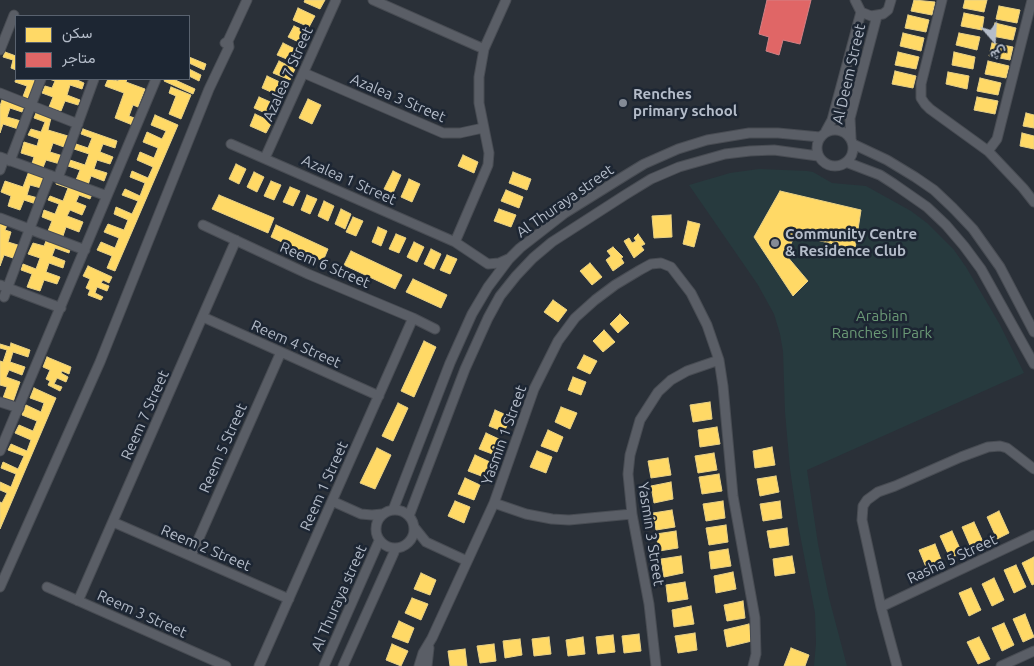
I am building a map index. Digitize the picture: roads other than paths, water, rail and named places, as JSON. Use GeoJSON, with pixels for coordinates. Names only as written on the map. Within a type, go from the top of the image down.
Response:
{"type":"FeatureCollection","features":[{"type":"Feature","properties":{"kind":"street"},"geometry":{"type":"LineString","coordinates":[[0,587],[100,362],[218,68],[229,47],[228,41],[247,0]]}},
{"type":"Feature","properties":{"kind":"street","name":"Azalea 7 Street"},"geometry":{"type":"LineString","coordinates":[[265,158],[336,0]]}},
{"type":"Feature","properties":{"kind":"street"},"geometry":{"type":"LineString","coordinates":[[373,0],[484,49]]}},
{"type":"Feature","properties":{"kind":"street"},"geometry":{"type":"LineString","coordinates":[[455,242],[488,165],[489,153],[483,128],[478,90],[480,63],[484,49],[506,0]]}},
{"type":"Feature","properties":{"kind":"street"},"geometry":{"type":"LineString","coordinates":[[855,0],[861,12],[871,16],[877,16],[888,10],[891,0]]}},
{"type":"Feature","properties":{"kind":"street"},"geometry":{"type":"LineString","coordinates":[[942,0],[921,84],[921,98],[930,109],[988,151],[1034,202]]}},
{"type":"Feature","properties":{"kind":"street"},"geometry":{"type":"LineString","coordinates":[[988,151],[995,144],[999,134],[1032,0]]}},
{"type":"Feature","properties":{"kind":"street","name":"Al Deem Street"},"geometry":{"type":"LineString","coordinates":[[823,134],[832,120],[861,12]]}},
{"type":"Feature","properties":{"kind":"street"},"geometry":{"type":"LineString","coordinates":[[0,50],[14,15]]}},
{"type":"Feature","properties":{"kind":"street","name":"Al Deem Street"},"geometry":{"type":"LineString","coordinates":[[852,141],[849,125],[877,16]]}},
{"type":"Feature","properties":{"kind":"street"},"geometry":{"type":"LineString","coordinates":[[852,42],[868,46]]}},
{"type":"Feature","properties":{"kind":"street","name":"Azalea 3 Street"},"geometry":{"type":"LineString","coordinates":[[304,73],[444,133],[460,134],[483,128]]}},
{"type":"Feature","properties":{"kind":"street"},"geometry":{"type":"LineString","coordinates":[[0,170],[31,105],[41,80]]}},
{"type":"Feature","properties":{"kind":"street"},"geometry":{"type":"LineString","coordinates":[[4,297],[4,286],[78,124],[94,80]]}},
{"type":"Feature","properties":{"kind":"street"},"geometry":{"type":"LineString","coordinates":[[0,452],[156,80]]}},
{"type":"Feature","properties":{"kind":"street"},"geometry":{"type":"LineString","coordinates":[[842,81],[858,85]]}},
{"type":"Feature","properties":{"kind":"street"},"geometry":{"type":"LineString","coordinates":[[0,93],[78,124]]}},
{"type":"Feature","properties":{"kind":"street"},"geometry":{"type":"LineString","coordinates":[[852,141],[852,154],[846,162],[834,166],[828,165],[818,156],[816,150],[817,143],[823,134],[837,129],[847,134],[852,141],[934,190],[973,229],[1000,267],[1034,332]]}},
{"type":"Feature","properties":{"kind":"street","name":"Al Thuraya street"},"geometry":{"type":"LineString","coordinates":[[393,510],[450,363],[472,314],[488,287],[509,259],[541,231],[565,213],[644,164],[678,149],[706,140],[749,134],[823,134]]}},
{"type":"Feature","properties":{"kind":"street","name":"Azalea 1 Street"},"geometry":{"type":"LineString","coordinates":[[231,144],[455,242],[488,264]]}},
{"type":"Feature","properties":{"kind":"street","name":"Al Thuraya street"},"geometry":{"type":"LineString","coordinates":[[409,516],[465,369],[488,318],[505,290],[533,258],[552,242],[618,200],[651,180],[678,167],[725,154],[750,151],[774,150],[818,156]]}},
{"type":"Feature","properties":{"kind":"street"},"geometry":{"type":"LineString","coordinates":[[5,159],[107,196]]}},
{"type":"Feature","properties":{"kind":"street"},"geometry":{"type":"LineString","coordinates":[[846,162],[894,184],[927,207],[946,225],[980,269],[1034,364]]}},
{"type":"Feature","properties":{"kind":"street"},"geometry":{"type":"LineString","coordinates":[[0,218],[85,250]]}},
{"type":"Feature","properties":{"kind":"street","name":"Reem 6 Street"},"geometry":{"type":"LineString","coordinates":[[203,225],[308,274],[436,329]]}},
{"type":"Feature","properties":{"kind":"street","name":"Reem 7 Street"},"geometry":{"type":"LineString","coordinates":[[78,601],[236,240]]}},
{"type":"Feature","properties":{"kind":"street","name":"Yasmin 1 Street"},"geometry":{"type":"LineString","coordinates":[[420,666],[423,653],[432,638],[494,503],[534,389],[558,341],[575,318],[595,300],[640,270],[652,259],[665,258],[675,265],[681,279],[691,293],[707,325],[719,360],[724,386],[734,496],[753,604],[756,661],[753,666]]}},
{"type":"Feature","properties":{"kind":"street"},"geometry":{"type":"LineString","coordinates":[[488,287],[488,264],[499,263],[509,259]]}},
{"type":"Feature","properties":{"kind":"street"},"geometry":{"type":"LineString","coordinates":[[4,286],[61,308]]}},
{"type":"Feature","properties":{"kind":"street","name":"Reem 4 Street"},"geometry":{"type":"LineString","coordinates":[[202,317],[379,396]]}},
{"type":"Feature","properties":{"kind":"street","name":"Reem 1 Street"},"geometry":{"type":"LineString","coordinates":[[259,666],[414,318]]}},
{"type":"Feature","properties":{"kind":"street","name":"Reem 5 Street"},"geometry":{"type":"LineString","coordinates":[[191,556],[281,352]]}},
{"type":"Feature","properties":{"kind":"street","name":"Yasmin 3 Street"},"geometry":{"type":"LineString","coordinates":[[656,666],[649,604],[632,514],[628,474],[630,455],[640,420],[658,392],[671,380],[687,371],[719,360]]}},
{"type":"Feature","properties":{"kind":"street"},"geometry":{"type":"LineString","coordinates":[[0,402],[19,408]]}},
{"type":"Feature","properties":{"kind":"street"},"geometry":{"type":"LineString","coordinates":[[897,666],[881,607],[862,520],[862,513],[867,500],[878,492],[961,457],[985,443],[1000,441],[1013,447],[1033,468]]}},
{"type":"Feature","properties":{"kind":"street"},"geometry":{"type":"LineString","coordinates":[[332,501],[361,514],[370,522],[384,545],[396,548],[415,542],[426,542],[467,561]]}},
{"type":"Feature","properties":{"kind":"street"},"geometry":{"type":"LineString","coordinates":[[494,503],[526,514],[552,519],[569,520],[632,514]]}},
{"type":"Feature","properties":{"kind":"street"},"geometry":{"type":"LineString","coordinates":[[361,514],[382,514],[393,510],[404,512],[409,516],[414,527],[426,542]]}},
{"type":"Feature","properties":{"kind":"street"},"geometry":{"type":"LineString","coordinates":[[377,536],[376,525],[382,514]]}},
{"type":"Feature","properties":{"kind":"street","name":"Reem 2 Street"},"geometry":{"type":"LineString","coordinates":[[113,522],[289,599]]}},
{"type":"Feature","properties":{"kind":"street"},"geometry":{"type":"LineString","coordinates":[[406,544],[412,536],[414,527]]}},
{"type":"Feature","properties":{"kind":"street","name":"Al Thuraya street"},"geometry":{"type":"LineString","coordinates":[[324,666],[377,536]]}},
{"type":"Feature","properties":{"kind":"street","name":"Rasha 5 Street"},"geometry":{"type":"LineString","coordinates":[[881,607],[1034,536]]}},
{"type":"Feature","properties":{"kind":"street","name":"Al Thuraya street"},"geometry":{"type":"LineString","coordinates":[[342,666],[396,548]]}},
{"type":"Feature","properties":{"kind":"street","name":"Reem 3 Street"},"geometry":{"type":"LineString","coordinates":[[47,587],[226,666]]}},
{"type":"Feature","properties":{"kind":"street","name":"Yasmin 1 Street"},"geometry":{"type":"LineString","coordinates":[[427,666],[427,657],[432,638]]}},
{"type":"Feature","properties":{"kind":"street","name":"Yasmin 1 Street"},"geometry":{"type":"LineString","coordinates":[[747,666],[756,646]]}},
{"type":"Feature","properties":{"kind":"street"},"geometry":{"type":"LineString","coordinates":[[1002,666],[1034,651]]}},
{"type":"Feature","properties":{"kind":"place","name":"Renches primary school"},"geometry":{"type":"Point","coordinates":[623,103]}},
{"type":"Feature","properties":{"kind":"place","name":"Community Centre & Residence Club"},"geometry":{"type":"Point","coordinates":[775,243]}},
{"type":"Feature","properties":{"kind":"park label","name":"Arabian Ranches II Park"},"geometry":{"type":"Point","coordinates":[882,324]}}]}
